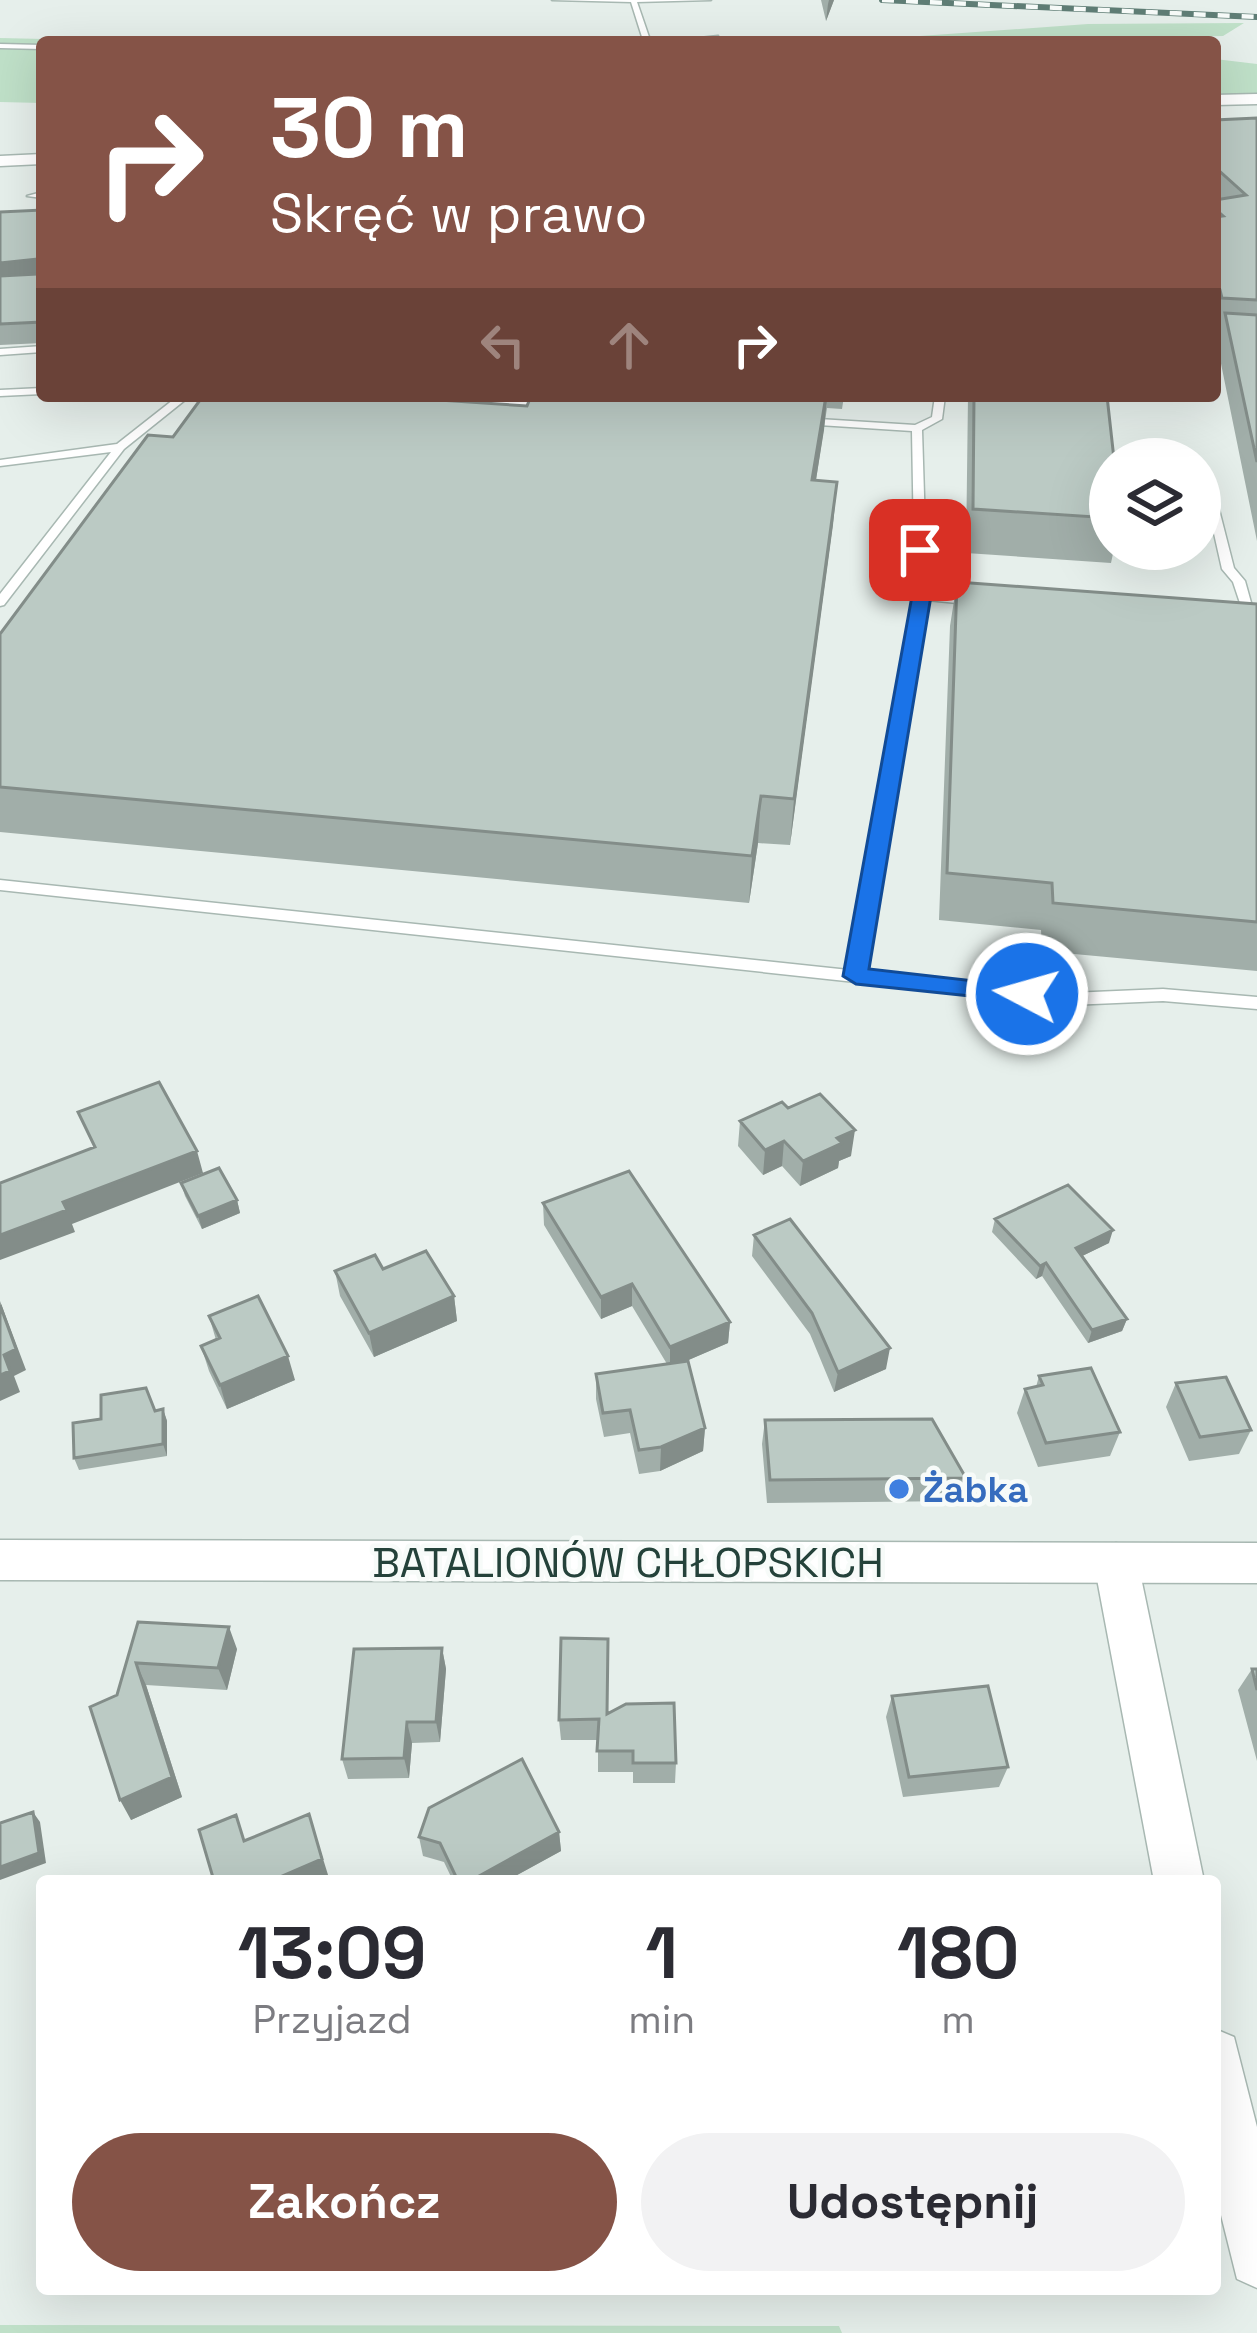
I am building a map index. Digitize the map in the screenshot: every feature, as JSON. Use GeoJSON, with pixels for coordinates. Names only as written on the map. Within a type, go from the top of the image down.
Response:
{"type":"FeatureCollection","features":[{"type":"Feature","properties":{"kind":"street"},"geometry":{"type":"LineString","coordinates":[[1221,100],[1257,99]]}},
{"type":"Feature","properties":{"kind":"street"},"geometry":{"type":"LineString","coordinates":[[0,161],[36,159]]}},
{"type":"Feature","properties":{"kind":"street","name":"BATALIONÓW CHŁOPSKICH"},"geometry":{"type":"LineString","coordinates":[[0,1560],[1257,1563]]}},
{"type":"Feature","properties":{"kind":"street"},"geometry":{"type":"LineString","coordinates":[[1115,1563],[1178,1875]]}},
{"type":"Feature","properties":{"kind":"street"},"geometry":{"type":"LineString","coordinates":[[1221,2085],[1257,2260]]}},
{"type":"Feature","properties":{"kind":"lane"},"geometry":{"type":"LineString","coordinates":[[555,0],[708,0]]}},
{"type":"Feature","properties":{"kind":"lane"},"geometry":{"type":"LineString","coordinates":[[634,2],[648,36]]}},
{"type":"Feature","properties":{"kind":"lane"},"geometry":{"type":"LineString","coordinates":[[0,46],[36,47]]}},
{"type":"Feature","properties":{"kind":"lane"},"geometry":{"type":"LineString","coordinates":[[1221,336],[1257,339]]}},
{"type":"Feature","properties":{"kind":"lane"},"geometry":{"type":"LineString","coordinates":[[0,352],[36,349]]}},
{"type":"Feature","properties":{"kind":"lane"},"geometry":{"type":"LineString","coordinates":[[0,394],[36,391]]}},
{"type":"Feature","properties":{"kind":"lane"},"geometry":{"type":"LineString","coordinates":[[0,602],[120,447],[177,402]]}},
{"type":"Feature","properties":{"kind":"lane"},"geometry":{"type":"LineString","coordinates":[[507,402],[571,406]]}},
{"type":"Feature","properties":{"kind":"lane"},"geometry":{"type":"LineString","coordinates":[[795,421],[917,428],[937,419],[939,402]]}},
{"type":"Feature","properties":{"kind":"lane"},"geometry":{"type":"LineString","coordinates":[[856,976],[921,596],[917,428]]}},
{"type":"Feature","properties":{"kind":"lane"},"geometry":{"type":"LineString","coordinates":[[0,463],[120,447]]}},
{"type":"Feature","properties":{"kind":"lane"},"geometry":{"type":"LineString","coordinates":[[1221,541],[1228,569],[1239,581],[1249,621]]}},
{"type":"Feature","properties":{"kind":"lane"},"geometry":{"type":"LineString","coordinates":[[921,596],[987,602]]}},
{"type":"Feature","properties":{"kind":"lane"},"geometry":{"type":"LineString","coordinates":[[0,885],[1070,999],[1163,994],[1257,1004]]}},
{"type":"Feature","properties":{"kind":"green space"},"geometry":{"type":"Polygon","coordinates":[[[1244,23],[1223,36],[920,36],[1088,24],[1244,23]]]}},
{"type":"Feature","properties":{"kind":"green space"},"geometry":{"type":"Polygon","coordinates":[[[0,38],[36,39],[36,103],[0,102],[0,38]]]}},
{"type":"Feature","properties":{"kind":"green space"},"geometry":{"type":"Polygon","coordinates":[[[1221,60],[1257,64],[1257,94],[1221,96],[1221,60]]]}},
{"type":"Feature","properties":{"kind":"green space"},"geometry":{"type":"Polygon","coordinates":[[[0,2325],[839,2326],[842,2333],[0,2333],[0,2325]]]}},
{"type":"Feature","properties":{"kind":"building"},"geometry":{"type":"Polygon","coordinates":[[[1257,118],[1257,300],[1222,298],[1221,294],[1221,199],[1246,195],[1221,172],[1221,120],[1257,118]]]}},
{"type":"Feature","properties":{"kind":"building"},"geometry":{"type":"Polygon","coordinates":[[[36,210],[36,259],[0,263],[0,212],[36,210]]]}},
{"type":"Feature","properties":{"kind":"building"},"geometry":{"type":"Polygon","coordinates":[[[36,274],[36,322],[0,324],[0,276],[36,274]]]}},
{"type":"Feature","properties":{"kind":"building"},"geometry":{"type":"Polygon","coordinates":[[[1225,313],[1257,315],[1257,462],[1225,313]]]}},
{"type":"Feature","properties":{"kind":"building"},"geometry":{"type":"Polygon","coordinates":[[[199,402],[527,406],[529,402],[825,402],[812,480],[837,482],[794,799],[761,796],[752,856],[0,787],[0,634],[148,435],[173,437],[199,402]]]}},
{"type":"Feature","properties":{"kind":"building"},"geometry":{"type":"Polygon","coordinates":[[[974,402],[1108,402],[1112,438],[1089,438],[1089,517],[973,509],[974,402]]]}},
{"type":"Feature","properties":{"kind":"building"},"geometry":{"type":"Polygon","coordinates":[[[957,582],[1257,604],[1257,922],[1053,903],[1052,883],[947,873],[957,582]]]}},
{"type":"Feature","properties":{"kind":"building"},"geometry":{"type":"Polygon","coordinates":[[[159,1082],[197,1151],[63,1202],[67,1210],[0,1235],[0,1183],[95,1147],[78,1112],[159,1082]]]}},
{"type":"Feature","properties":{"kind":"building"},"geometry":{"type":"Polygon","coordinates":[[[820,1094],[855,1130],[837,1138],[842,1143],[803,1161],[784,1141],[765,1150],[740,1121],[782,1102],[788,1108],[820,1094]]]}},
{"type":"Feature","properties":{"kind":"building"},"geometry":{"type":"Polygon","coordinates":[[[219,1168],[237,1200],[198,1216],[181,1183],[219,1168]]]}},
{"type":"Feature","properties":{"kind":"building"},"geometry":{"type":"Polygon","coordinates":[[[629,1171],[730,1322],[670,1347],[632,1284],[601,1297],[543,1203],[629,1171]]]}},
{"type":"Feature","properties":{"kind":"building"},"geometry":{"type":"Polygon","coordinates":[[[1068,1185],[1113,1230],[1076,1248],[1127,1319],[1092,1330],[1046,1263],[1040,1266],[995,1219],[1068,1185]]]}},
{"type":"Feature","properties":{"kind":"building"},"geometry":{"type":"Polygon","coordinates":[[[790,1219],[890,1348],[838,1372],[812,1313],[754,1235],[790,1219]]]}},
{"type":"Feature","properties":{"kind":"building"},"geometry":{"type":"Polygon","coordinates":[[[426,1251],[454,1296],[369,1333],[335,1271],[375,1255],[383,1269],[426,1251]]]}},
{"type":"Feature","properties":{"kind":"building"},"geometry":{"type":"Polygon","coordinates":[[[258,1296],[288,1356],[220,1385],[201,1346],[220,1338],[209,1316],[258,1296]]]}},
{"type":"Feature","properties":{"kind":"building"},"geometry":{"type":"Polygon","coordinates":[[[0,1305],[16,1349],[4,1355],[10,1371],[0,1375],[0,1305]]]}},
{"type":"Feature","properties":{"kind":"building"},"geometry":{"type":"Polygon","coordinates":[[[688,1361],[705,1428],[661,1447],[639,1450],[630,1410],[603,1413],[596,1374],[688,1361]]]}},
{"type":"Feature","properties":{"kind":"building"},"geometry":{"type":"Polygon","coordinates":[[[1091,1368],[1120,1432],[1046,1443],[1025,1389],[1043,1385],[1039,1376],[1091,1368]]]}},
{"type":"Feature","properties":{"kind":"building"},"geometry":{"type":"Polygon","coordinates":[[[1226,1377],[1251,1430],[1200,1437],[1176,1383],[1226,1377]]]}},
{"type":"Feature","properties":{"kind":"building"},"geometry":{"type":"Polygon","coordinates":[[[146,1388],[155,1411],[163,1409],[163,1444],[74,1458],[73,1423],[101,1419],[101,1395],[146,1388]]]}},
{"type":"Feature","properties":{"kind":"building"},"geometry":{"type":"Polygon","coordinates":[[[932,1419],[966,1478],[770,1480],[765,1420],[932,1419]]]}},
{"type":"Feature","properties":{"kind":"building"},"geometry":{"type":"Polygon","coordinates":[[[138,1622],[229,1627],[218,1668],[136,1663],[172,1777],[120,1800],[90,1707],[117,1695],[138,1622]]]}},
{"type":"Feature","properties":{"kind":"building"},"geometry":{"type":"Polygon","coordinates":[[[561,1638],[608,1639],[607,1714],[626,1704],[674,1703],[676,1763],[633,1763],[633,1751],[597,1751],[599,1719],[559,1720],[561,1638]]]}},
{"type":"Feature","properties":{"kind":"building"},"geometry":{"type":"Polygon","coordinates":[[[442,1648],[436,1722],[407,1722],[404,1758],[342,1759],[354,1649],[442,1648]]]}},
{"type":"Feature","properties":{"kind":"building"},"geometry":{"type":"Polygon","coordinates":[[[988,1686],[1008,1767],[909,1777],[892,1696],[988,1686]]]}},
{"type":"Feature","properties":{"kind":"building"},"geometry":{"type":"Polygon","coordinates":[[[522,1759],[559,1832],[481,1875],[455,1875],[440,1843],[419,1837],[429,1808],[522,1759]]]}},
{"type":"Feature","properties":{"kind":"building"},"geometry":{"type":"Polygon","coordinates":[[[33,1812],[39,1853],[0,1867],[0,1823],[33,1812]]]}},
{"type":"Feature","properties":{"kind":"building"},"geometry":{"type":"Polygon","coordinates":[[[309,1814],[322,1859],[285,1875],[212,1875],[199,1830],[236,1815],[244,1841],[309,1814]]]}},
{"type":"Feature","properties":{"kind":"railway"},"geometry":{"type":"LineString","coordinates":[[882,0],[1257,17]]}},
{"type":"Feature","properties":{"kind":"place","name":"Żabka"},"geometry":{"type":"Point","coordinates":[899,1489]}},
{"type":"Feature","properties":{"kind":"route"},"geometry":{"type":"LineString","coordinates":[[920,550],[921,596],[856,976],[1027,994]]}}]}
